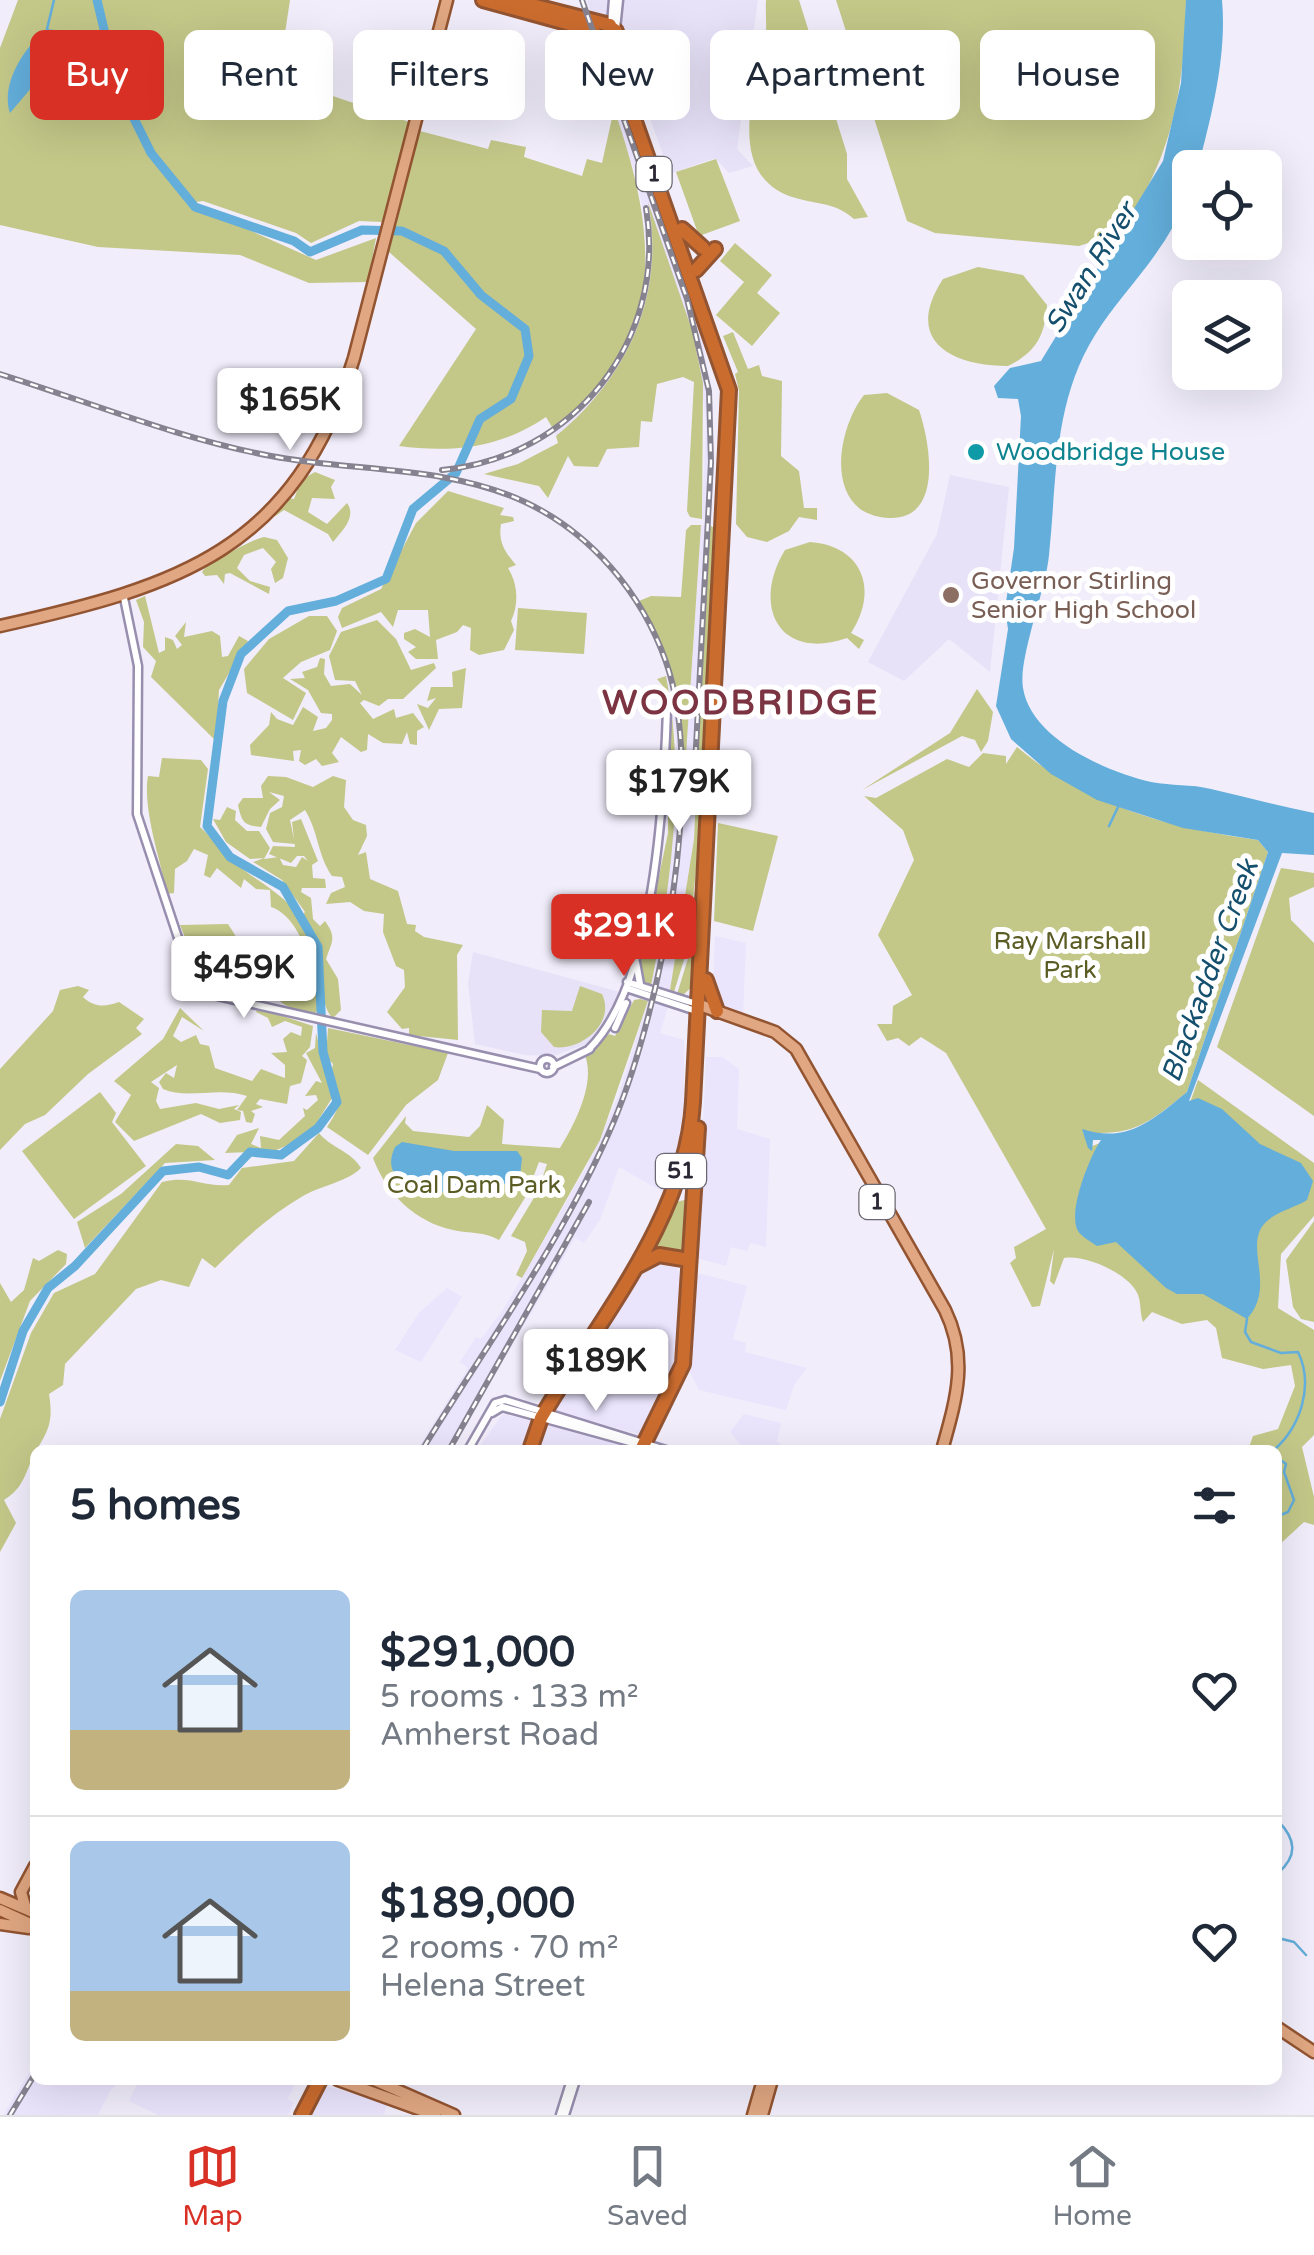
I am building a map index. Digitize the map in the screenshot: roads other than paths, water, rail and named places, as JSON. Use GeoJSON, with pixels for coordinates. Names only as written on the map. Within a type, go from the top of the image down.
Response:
{"type":"FeatureCollection","features":[{"type":"Feature","properties":{"kind":"highway","name":"1"},"geometry":{"type":"LineString","coordinates":[[483,0],[590,30]]}},
{"type":"Feature","properties":{"kind":"highway"},"geometry":{"type":"LineString","coordinates":[[512,0],[613,28]]}},
{"type":"Feature","properties":{"kind":"highway","name":"1"},"geometry":{"type":"LineString","coordinates":[[613,28],[626,79],[696,270],[730,401],[702,983],[704,1009]]}},
{"type":"Feature","properties":{"kind":"highway","name":"1"},"geometry":{"type":"LineString","coordinates":[[635,120],[713,337]]}},
{"type":"Feature","properties":{"kind":"highway"},"geometry":{"type":"LineString","coordinates":[[682,229],[709,248],[696,270]]}},
{"type":"Feature","properties":{"kind":"highway"},"geometry":{"type":"LineString","coordinates":[[702,983],[704,1009]]}},
{"type":"Feature","properties":{"kind":"highway","name":"51"},"geometry":{"type":"LineString","coordinates":[[538,1415],[622,1285],[668,1202],[692,1124],[695,1040],[704,1009]]}},
{"type":"Feature","properties":{"kind":"highway","name":"51"},"geometry":{"type":"LineString","coordinates":[[643,1445],[682,1364],[704,1009]]}},
{"type":"Feature","properties":{"kind":"highway"},"geometry":{"type":"LineString","coordinates":[[668,1202],[681,1202],[694,1192]]}},
{"type":"Feature","properties":{"kind":"highway"},"geometry":{"type":"LineString","coordinates":[[622,1285],[643,1262],[660,1255],[689,1265]]}},
{"type":"Feature","properties":{"kind":"highway"},"geometry":{"type":"LineString","coordinates":[[530,1445],[538,1415]]}},
{"type":"Feature","properties":{"kind":"highway"},"geometry":{"type":"LineString","coordinates":[[298,2115],[309,2085]]}},
{"type":"Feature","properties":{"kind":"highway"},"geometry":{"type":"LineString","coordinates":[[298,2115],[317,2085]]}},
{"type":"Feature","properties":{"kind":"main road"},"geometry":{"type":"LineString","coordinates":[[0,626],[124,598],[215,557],[264,516],[302,472],[340,404],[450,0]]}},
{"type":"Feature","properties":{"kind":"main road","name":"1"},"geometry":{"type":"LineString","coordinates":[[704,1009],[775,1032],[796,1049],[945,1310],[957,1338],[961,1372],[940,1445]]}},
{"type":"Feature","properties":{"kind":"main road"},"geometry":{"type":"LineString","coordinates":[[30,1875],[21,1892],[30,1911]]}},
{"type":"Feature","properties":{"kind":"main road"},"geometry":{"type":"LineString","coordinates":[[2,1907],[30,1911]]}},
{"type":"Feature","properties":{"kind":"main road"},"geometry":{"type":"LineString","coordinates":[[2,1907],[30,1925]]}},
{"type":"Feature","properties":{"kind":"main road"},"geometry":{"type":"LineString","coordinates":[[0,1924],[30,1927]]}},
{"type":"Feature","properties":{"kind":"main road"},"geometry":{"type":"LineString","coordinates":[[1282,2031],[1314,2052]]}},
{"type":"Feature","properties":{"kind":"main road"},"geometry":{"type":"LineString","coordinates":[[356,2085],[436,2115]]}},
{"type":"Feature","properties":{"kind":"main road"},"geometry":{"type":"LineString","coordinates":[[385,2085],[454,2115]]}},
{"type":"Feature","properties":{"kind":"main road"},"geometry":{"type":"LineString","coordinates":[[753,2115],[762,2085]]}},
{"type":"Feature","properties":{"kind":"main road"},"geometry":{"type":"LineString","coordinates":[[762,2115],[771,2085]]}},
{"type":"Feature","properties":{"kind":"street"},"geometry":{"type":"LineString","coordinates":[[613,28],[616,0]]}},
{"type":"Feature","properties":{"kind":"street"},"geometry":{"type":"LineString","coordinates":[[124,598],[138,666],[137,814],[194,986],[204,993],[529,1068],[540,1066],[547,1073],[552,1064],[571,1061],[612,1031],[633,994],[671,996],[704,1009]]}},
{"type":"Feature","properties":{"kind":"street"},"geometry":{"type":"LineString","coordinates":[[625,1006],[660,850],[667,710]]}},
{"type":"Feature","properties":{"kind":"street"},"geometry":{"type":"LineString","coordinates":[[636,957],[636,980],[646,992]]}},
{"type":"Feature","properties":{"kind":"street"},"geometry":{"type":"LineString","coordinates":[[671,996],[687,995],[702,983]]}},
{"type":"Feature","properties":{"kind":"street"},"geometry":{"type":"LineString","coordinates":[[590,1049],[612,1024],[628,986]]}},
{"type":"Feature","properties":{"kind":"street"},"geometry":{"type":"LineString","coordinates":[[628,986],[678,1005],[704,1009]]}},
{"type":"Feature","properties":{"kind":"street"},"geometry":{"type":"LineString","coordinates":[[678,1005],[689,1016],[695,1040]]}},
{"type":"Feature","properties":{"kind":"street"},"geometry":{"type":"LineString","coordinates":[[471,1445],[495,1404],[504,1404],[640,1445]]}},
{"type":"Feature","properties":{"kind":"street"},"geometry":{"type":"LineString","coordinates":[[504,1404],[538,1415]]}},
{"type":"Feature","properties":{"kind":"street"},"geometry":{"type":"LineString","coordinates":[[563,2115],[572,2085]]}},
{"type":"Feature","properties":{"kind":"water"},"geometry":{"type":"Polygon","coordinates":[[[1186,0],[1222,0],[1220,63],[1202,150],[1172,150],[1172,228],[1095,335],[1071,387],[1059,442],[1047,570],[1025,659],[1023,688],[1040,723],[1055,738],[1093,761],[1151,782],[1204,787],[1314,813],[1314,855],[1282,853],[1189,1101],[1198,1098],[1222,1109],[1260,1144],[1301,1163],[1313,1181],[1307,1200],[1274,1216],[1259,1232],[1259,1293],[1247,1319],[1203,1294],[1177,1294],[1166,1288],[1116,1242],[1097,1246],[1078,1231],[1075,1211],[1086,1171],[1101,1140],[1093,1140],[1092,1151],[1082,1129],[1113,1133],[1139,1127],[1187,1092],[1268,852],[1258,840],[1183,828],[1097,800],[1051,774],[1011,739],[996,706],[1008,629],[1005,609],[1014,548],[1021,416],[1018,399],[998,398],[994,386],[1010,368],[1041,361],[1163,161],[1181,83],[1186,0]]]}},
{"type":"Feature","properties":{"kind":"water"},"geometry":{"type":"Polygon","coordinates":[[[30,46],[30,89],[10,113],[8,90],[16,66],[30,46]]]}},
{"type":"Feature","properties":{"kind":"water"},"geometry":{"type":"Polygon","coordinates":[[[402,1142],[454,1151],[517,1151],[522,1158],[520,1177],[513,1184],[491,1184],[479,1195],[418,1187],[395,1174],[391,1162],[395,1147],[402,1142]]]}},
{"type":"Feature","properties":{"kind":"waterway"},"geometry":{"type":"LineString","coordinates":[[47,29],[54,0]]}},
{"type":"Feature","properties":{"kind":"waterway"},"geometry":{"type":"LineString","coordinates":[[0,1402],[23,1331],[48,1288],[75,1266],[163,1171],[199,1167],[228,1175],[250,1152],[281,1155],[318,1128],[337,1102],[323,1052],[318,947],[283,887],[230,857],[207,826],[223,701],[241,654],[288,611],[336,601],[386,579],[413,509],[456,473],[480,419],[511,399],[529,356],[525,329],[481,295],[444,251],[402,231],[362,230],[310,252],[294,241],[195,207],[151,153],[117,84],[97,0]]}},
{"type":"Feature","properties":{"kind":"waterway"},"geometry":{"type":"LineString","coordinates":[[1109,826],[1118,807]]}},
{"type":"Feature","properties":{"kind":"waterway","name":"Blackadder Creek"},"geometry":{"type":"LineString","coordinates":[[1247,1319],[1245,1332],[1251,1342],[1281,1353],[1298,1352],[1303,1365],[1302,1404],[1278,1445]]}},
{"type":"Feature","properties":{"kind":"waterway","name":"Blackadder Creek"},"geometry":{"type":"LineString","coordinates":[[1282,1461],[1294,1500],[1288,1512],[1282,1514]]}},
{"type":"Feature","properties":{"kind":"waterway","name":"Blackadder Creek"},"geometry":{"type":"LineString","coordinates":[[1282,1826],[1292,1847],[1282,1869]]}},
{"type":"Feature","properties":{"kind":"waterway","name":"Blackadder Creek"},"geometry":{"type":"LineString","coordinates":[[1282,1939],[1294,1942],[1306,1955]]}},
{"type":"Feature","properties":{"kind":"railway"},"geometry":{"type":"LineString","coordinates":[[582,0],[687,299],[709,391],[711,462],[693,804]]}},
{"type":"Feature","properties":{"kind":"railway"},"geometry":{"type":"LineString","coordinates":[[442,470],[490,461],[533,442],[570,416],[602,384],[626,345],[642,303],[649,256],[646,208]]}},
{"type":"Feature","properties":{"kind":"railway"},"geometry":{"type":"LineString","coordinates":[[0,374],[237,449],[303,461],[432,475],[464,481],[525,502],[572,530],[611,568],[643,612],[666,662],[677,710],[682,767],[680,829],[662,957],[631,1074],[614,1121],[573,1206],[425,1445]]}},
{"type":"Feature","properties":{"kind":"railway"},"geometry":{"type":"LineString","coordinates":[[452,1445],[589,1202]]}},
{"type":"Feature","properties":{"kind":"railway"},"geometry":{"type":"LineString","coordinates":[[10,2115],[30,2082]]}},
{"type":"Feature","properties":{"kind":"place","name":"Woodbridge House"},"geometry":{"type":"Point","coordinates":[976,452]}},
{"type":"Feature","properties":{"kind":"place","name":"Governor Stirling Senior High School"},"geometry":{"type":"Point","coordinates":[951,595]}},
{"type":"Feature","properties":{"kind":"district","name":"WOODBRIDGE"},"geometry":{"type":"Point","coordinates":[741,703]}},
{"type":"Feature","properties":{"kind":"water label","name":"Swan River"},"geometry":{"type":"Point","coordinates":[1091,268]}},
{"type":"Feature","properties":{"kind":"park label","name":"Ray Marshall Park"},"geometry":{"type":"Point","coordinates":[1070,956]}},
{"type":"Feature","properties":{"kind":"park label","name":"Coal Dam Park"},"geometry":{"type":"Point","coordinates":[474,1185]}}]}
